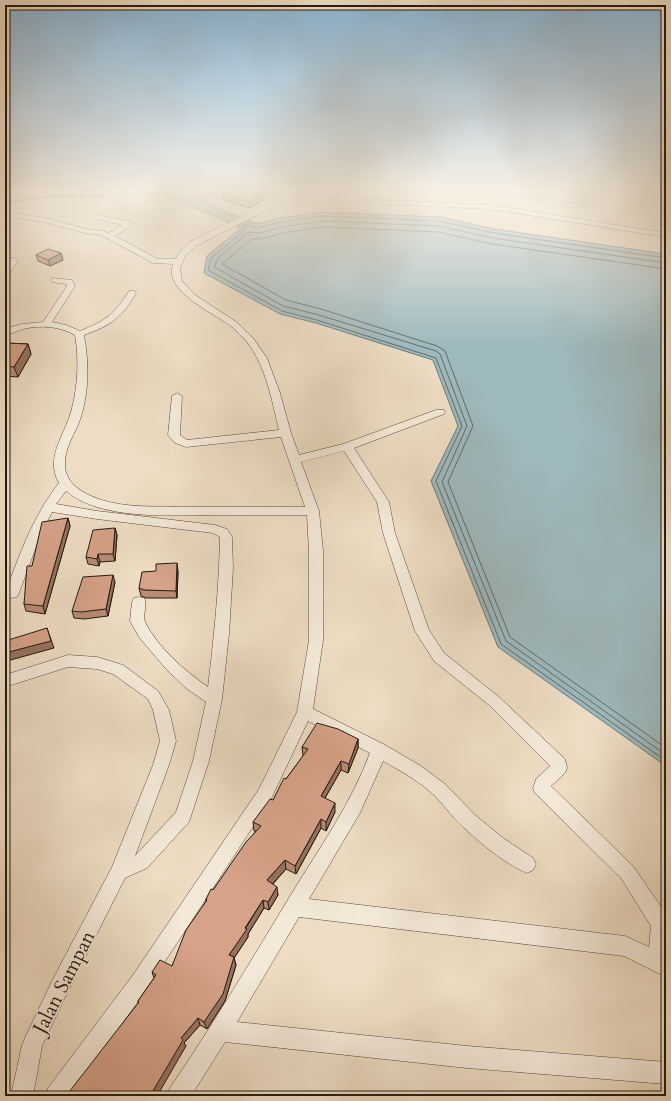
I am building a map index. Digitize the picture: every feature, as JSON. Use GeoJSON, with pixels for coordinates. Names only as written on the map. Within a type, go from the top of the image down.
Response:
{"type":"FeatureCollection","features":[{"type":"Feature","properties":{"kind":"street"},"geometry":{"type":"LineString","coordinates":[[124,243],[156,261],[178,262]]}},
{"type":"Feature","properties":{"kind":"street"},"geometry":{"type":"LineString","coordinates":[[56,1096],[140,982],[265,794],[305,712],[316,640],[316,551],[313,510],[284,433],[275,393],[262,358],[250,340],[235,325],[192,297],[178,281],[176,268],[178,262],[182,254],[195,243]]}},
{"type":"Feature","properties":{"kind":"street"},"geometry":{"type":"LineString","coordinates":[[5,274],[14,260]]}},
{"type":"Feature","properties":{"kind":"street"},"geometry":{"type":"LineString","coordinates":[[45,325],[71,286],[69,282],[55,280]]}},
{"type":"Feature","properties":{"kind":"street"},"geometry":{"type":"LineString","coordinates":[[79,334],[104,325],[113,319],[126,306],[132,293]]}},
{"type":"Feature","properties":{"kind":"street"},"geometry":{"type":"LineString","coordinates":[[5,333],[19,327],[45,325],[59,326],[74,330],[79,334],[83,349],[81,387],[75,416],[60,454],[59,469],[65,484],[78,494],[114,507],[167,511],[313,510]]}},
{"type":"Feature","properties":{"kind":"street"},"geometry":{"type":"LineString","coordinates":[[177,396],[174,436],[179,441],[186,444],[284,433]]}},
{"type":"Feature","properties":{"kind":"street"},"geometry":{"type":"LineString","coordinates":[[294,460],[347,447],[440,412]]}},
{"type":"Feature","properties":{"kind":"street"},"geometry":{"type":"LineString","coordinates":[[295,906],[625,946],[662,964],[662,926],[631,877],[541,788],[542,784],[559,768],[559,764],[494,701],[439,657],[422,631],[389,533],[383,502],[347,447]]}},
{"type":"Feature","properties":{"kind":"street"},"geometry":{"type":"LineString","coordinates":[[12,593],[26,554],[48,507],[53,498],[65,484]]}},
{"type":"Feature","properties":{"kind":"street"},"geometry":{"type":"LineString","coordinates":[[48,507],[97,516],[215,529],[223,532],[226,537],[226,568],[222,634],[214,699],[201,761],[183,816],[158,846],[141,862],[119,872]]}},
{"type":"Feature","properties":{"kind":"street"},"geometry":{"type":"LineString","coordinates":[[139,602],[137,621],[164,658],[181,676],[214,699]]}},
{"type":"Feature","properties":{"kind":"street","name":"Jalan Sampan"},"geometry":{"type":"LineString","coordinates":[[5,681],[68,661],[97,664],[118,669],[153,695],[161,710],[168,741],[161,765],[119,872],[32,1044],[22,1096]]}},
{"type":"Feature","properties":{"kind":"street"},"geometry":{"type":"LineString","coordinates":[[305,712],[379,750],[415,771],[439,789],[469,821],[497,844],[527,864]]}},
{"type":"Feature","properties":{"kind":"street"},"geometry":{"type":"LineString","coordinates":[[178,1096],[220,1031],[359,798],[374,766],[379,750]]}},
{"type":"Feature","properties":{"kind":"street"},"geometry":{"type":"LineString","coordinates":[[220,1031],[467,1057],[666,1073]]}},
{"type":"Feature","properties":{"kind":"water"},"geometry":{"type":"Polygon","coordinates":[[[223,243],[593,243],[666,254],[666,766],[498,647],[431,481],[458,426],[433,360],[316,323],[280,314],[204,273],[207,256],[223,243]]]}},
{"type":"Feature","properties":{"kind":"building"},"geometry":{"type":"Polygon","coordinates":[[[48,249],[61,253],[48,260],[36,255],[48,249]]]}},
{"type":"Feature","properties":{"kind":"building"},"geometry":{"type":"Polygon","coordinates":[[[5,343],[28,344],[14,367],[5,366],[5,343]]]}},
{"type":"Feature","properties":{"kind":"building"},"geometry":{"type":"Polygon","coordinates":[[[68,518],[43,606],[24,604],[27,566],[32,566],[42,522],[68,518]]]}},
{"type":"Feature","properties":{"kind":"building"},"geometry":{"type":"Polygon","coordinates":[[[115,528],[113,554],[98,554],[97,559],[86,557],[93,530],[115,528]]]}},
{"type":"Feature","properties":{"kind":"building"},"geometry":{"type":"Polygon","coordinates":[[[177,563],[176,591],[144,590],[139,588],[142,572],[156,571],[156,564],[177,563]]]}},
{"type":"Feature","properties":{"kind":"building"},"geometry":{"type":"Polygon","coordinates":[[[113,575],[106,609],[81,612],[72,611],[83,577],[113,575]]]}},
{"type":"Feature","properties":{"kind":"building"},"geometry":{"type":"Polygon","coordinates":[[[47,628],[51,641],[5,653],[5,641],[47,628]]]}},
{"type":"Feature","properties":{"kind":"building"},"geometry":{"type":"Polygon","coordinates":[[[317,723],[338,729],[358,739],[349,764],[341,761],[321,796],[335,803],[326,822],[321,819],[295,866],[285,860],[267,880],[277,887],[268,902],[263,900],[245,928],[247,929],[229,955],[234,957],[223,994],[204,1022],[198,1018],[181,1038],[183,1040],[150,1096],[66,1096],[139,1002],[138,1001],[156,975],[152,972],[160,960],[172,966],[186,930],[207,900],[206,899],[211,889],[213,890],[246,842],[261,826],[253,822],[270,799],[273,800],[284,778],[286,779],[308,749],[302,747],[317,723]]]}}]}
